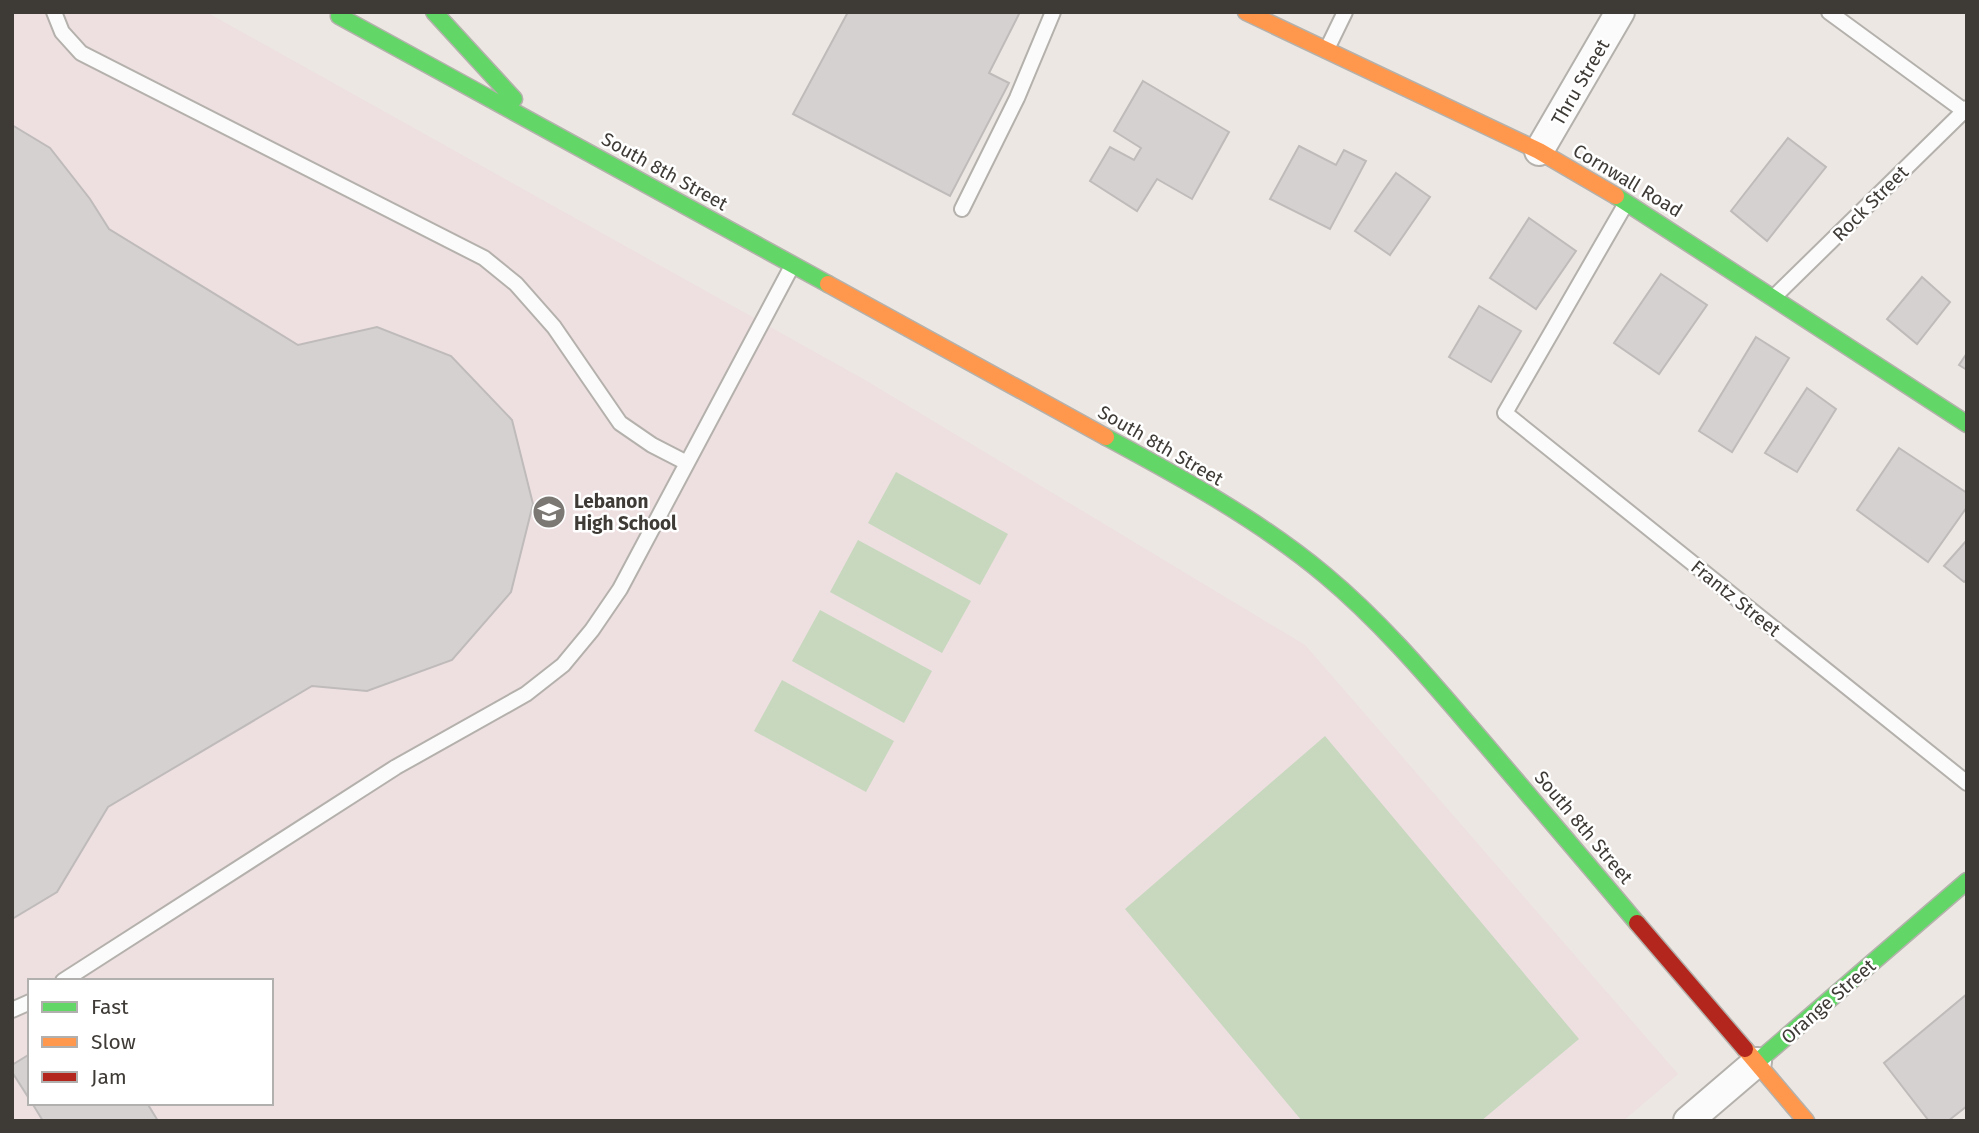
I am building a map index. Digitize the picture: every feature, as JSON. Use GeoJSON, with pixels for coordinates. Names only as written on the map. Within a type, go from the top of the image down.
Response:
{"type":"FeatureCollection","features":[{"type":"Feature","properties":{"kind":"street"},"geometry":{"type":"LineString","coordinates":[[434,12],[539,126]]}},
{"type":"Feature","properties":{"kind":"street","name":"Cornwall Road"},"geometry":{"type":"LineString","coordinates":[[1246,12],[1539,151],[1627,202],[1967,424]]}},
{"type":"Feature","properties":{"kind":"street","name":"Thru Street"},"geometry":{"type":"LineString","coordinates":[[1539,151],[1620,12]]}},
{"type":"Feature","properties":{"kind":"street","name":"South 8th Street"},"geometry":{"type":"LineString","coordinates":[[338,13],[1143,457],[1259,527],[1306,559],[1348,594],[1440,691],[1806,1121]]}},
{"type":"Feature","properties":{"kind":"street","name":"Orange Street"},"geometry":{"type":"LineString","coordinates":[[1688,1121],[1967,881]]}},
{"type":"Feature","properties":{"kind":"lane"},"geometry":{"type":"LineString","coordinates":[[54,12],[62,32],[81,53],[484,258],[516,284],[554,327],[621,423],[652,445],[687,463]]}},
{"type":"Feature","properties":{"kind":"lane"},"geometry":{"type":"LineString","coordinates":[[962,209],[1017,98],[1053,12]]}},
{"type":"Feature","properties":{"kind":"lane"},"geometry":{"type":"LineString","coordinates":[[1327,50],[1345,12]]}},
{"type":"Feature","properties":{"kind":"lane"},"geometry":{"type":"LineString","coordinates":[[1829,12],[1965,109]]}},
{"type":"Feature","properties":{"kind":"lane","name":"Rock Street"},"geometry":{"type":"LineString","coordinates":[[1774,298],[1965,109]]}},
{"type":"Feature","properties":{"kind":"lane","name":"Frantz Street"},"geometry":{"type":"LineString","coordinates":[[1627,202],[1505,413],[1967,783]]}},
{"type":"Feature","properties":{"kind":"lane"},"geometry":{"type":"LineString","coordinates":[[66,979],[396,767],[526,694],[563,665],[592,630],[620,589],[793,265]]}},
{"type":"Feature","properties":{"kind":"lane"},"geometry":{"type":"LineString","coordinates":[[12,1010],[28,1003]]}},
{"type":"Feature","properties":{"kind":"shaded area","name":"Lebanon High School"},"geometry":{"type":"Polygon","coordinates":[[[12,12],[206,12],[865,380],[1305,645],[1678,1074],[1623,1121],[12,1121],[12,12]]]}},
{"type":"Feature","properties":{"kind":"green space"},"geometry":{"type":"Polygon","coordinates":[[[896,472],[1008,534],[980,585],[868,523],[896,472]]]}},
{"type":"Feature","properties":{"kind":"green space"},"geometry":{"type":"Polygon","coordinates":[[[858,540],[971,601],[942,653],[830,592],[858,540]]]}},
{"type":"Feature","properties":{"kind":"green space"},"geometry":{"type":"Polygon","coordinates":[[[820,610],[932,671],[904,723],[792,661],[820,610]]]}},
{"type":"Feature","properties":{"kind":"green space"},"geometry":{"type":"Polygon","coordinates":[[[782,680],[894,741],[866,792],[754,731],[782,680]]]}},
{"type":"Feature","properties":{"kind":"green space"},"geometry":{"type":"Polygon","coordinates":[[[1325,736],[1579,1039],[1481,1121],[1302,1121],[1125,909],[1325,736]]]}},
{"type":"Feature","properties":{"kind":"building"},"geometry":{"type":"Polygon","coordinates":[[[848,12],[1020,12],[989,73],[1009,83],[950,196],[793,114],[848,12]]]}},
{"type":"Feature","properties":{"kind":"building"},"geometry":{"type":"Polygon","coordinates":[[[1143,81],[1229,132],[1192,199],[1157,179],[1137,211],[1090,181],[1110,147],[1134,160],[1141,148],[1114,131],[1143,81]]]}},
{"type":"Feature","properties":{"kind":"building"},"geometry":{"type":"Polygon","coordinates":[[[12,125],[50,148],[90,199],[109,229],[298,345],[377,327],[451,356],[512,420],[533,504],[511,592],[452,660],[367,691],[312,686],[108,807],[57,892],[12,919],[12,125]]]}},
{"type":"Feature","properties":{"kind":"building"},"geometry":{"type":"Polygon","coordinates":[[[1788,138],[1826,167],[1767,241],[1731,211],[1788,138]]]}},
{"type":"Feature","properties":{"kind":"building"},"geometry":{"type":"Polygon","coordinates":[[[1299,146],[1336,165],[1344,150],[1366,161],[1330,229],[1270,199],[1299,146]]]}},
{"type":"Feature","properties":{"kind":"building"},"geometry":{"type":"Polygon","coordinates":[[[1396,173],[1430,197],[1390,255],[1355,231],[1396,173]]]}},
{"type":"Feature","properties":{"kind":"building"},"geometry":{"type":"Polygon","coordinates":[[[1529,218],[1576,251],[1536,309],[1490,278],[1529,218]]]}},
{"type":"Feature","properties":{"kind":"building"},"geometry":{"type":"Polygon","coordinates":[[[1661,274],[1707,305],[1659,374],[1614,343],[1661,274]]]}},
{"type":"Feature","properties":{"kind":"building"},"geometry":{"type":"Polygon","coordinates":[[[1922,277],[1950,302],[1917,344],[1887,319],[1922,277]]]}},
{"type":"Feature","properties":{"kind":"building"},"geometry":{"type":"Polygon","coordinates":[[[1479,306],[1521,331],[1491,382],[1449,357],[1479,306]]]}},
{"type":"Feature","properties":{"kind":"building"},"geometry":{"type":"Polygon","coordinates":[[[1756,337],[1789,358],[1732,452],[1699,431],[1756,337]]]}},
{"type":"Feature","properties":{"kind":"building"},"geometry":{"type":"Polygon","coordinates":[[[1967,353],[1967,370],[1959,365],[1967,353]]]}},
{"type":"Feature","properties":{"kind":"building"},"geometry":{"type":"Polygon","coordinates":[[[1807,388],[1836,409],[1797,472],[1765,453],[1807,388]]]}},
{"type":"Feature","properties":{"kind":"building"},"geometry":{"type":"Polygon","coordinates":[[[1899,448],[1967,493],[1967,507],[1928,562],[1857,510],[1899,448]]]}},
{"type":"Feature","properties":{"kind":"building"},"geometry":{"type":"Polygon","coordinates":[[[1967,540],[1967,579],[1964,582],[1944,566],[1967,540]]]}},
{"type":"Feature","properties":{"kind":"building"},"geometry":{"type":"Polygon","coordinates":[[[1967,994],[1967,1106],[1948,1121],[1929,1121],[1884,1063],[1967,994]]]}},
{"type":"Feature","properties":{"kind":"building"},"geometry":{"type":"Polygon","coordinates":[[[28,1055],[28,1097],[12,1072],[12,1065],[28,1055]]]}},
{"type":"Feature","properties":{"kind":"building"},"geometry":{"type":"Polygon","coordinates":[[[33,1105],[148,1105],[158,1121],[43,1121],[33,1105]]]}},
{"type":"Feature","properties":{"kind":"traffic: fast"},"geometry":{"type":"LineString","coordinates":[[434,12],[514,99]]}},
{"type":"Feature","properties":{"kind":"traffic: fast"},"geometry":{"type":"LineString","coordinates":[[339,16],[828,284]]}},
{"type":"Feature","properties":{"kind":"traffic: fast"},"geometry":{"type":"LineString","coordinates":[[1616,196],[1967,424]]}},
{"type":"Feature","properties":{"kind":"traffic: fast"},"geometry":{"type":"LineString","coordinates":[[1106,437],[1247,518],[1300,555],[1347,594],[1428,678],[1637,923]]}},
{"type":"Feature","properties":{"kind":"traffic: fast"},"geometry":{"type":"LineString","coordinates":[[1757,1062],[1967,881]]}},
{"type":"Feature","properties":{"kind":"traffic: slow"},"geometry":{"type":"LineString","coordinates":[[1246,12],[1539,151],[1616,196]]}},
{"type":"Feature","properties":{"kind":"traffic: slow"},"geometry":{"type":"LineString","coordinates":[[828,284],[1106,437]]}},
{"type":"Feature","properties":{"kind":"traffic: slow"},"geometry":{"type":"LineString","coordinates":[[1745,1049],[1806,1121]]}},
{"type":"Feature","properties":{"kind":"traffic: jam"},"geometry":{"type":"LineString","coordinates":[[1637,923],[1745,1049]]}},
{"type":"Feature","properties":{"kind":"place","name":"Lebanon High School"},"geometry":{"type":"Point","coordinates":[549,512]}}]}
